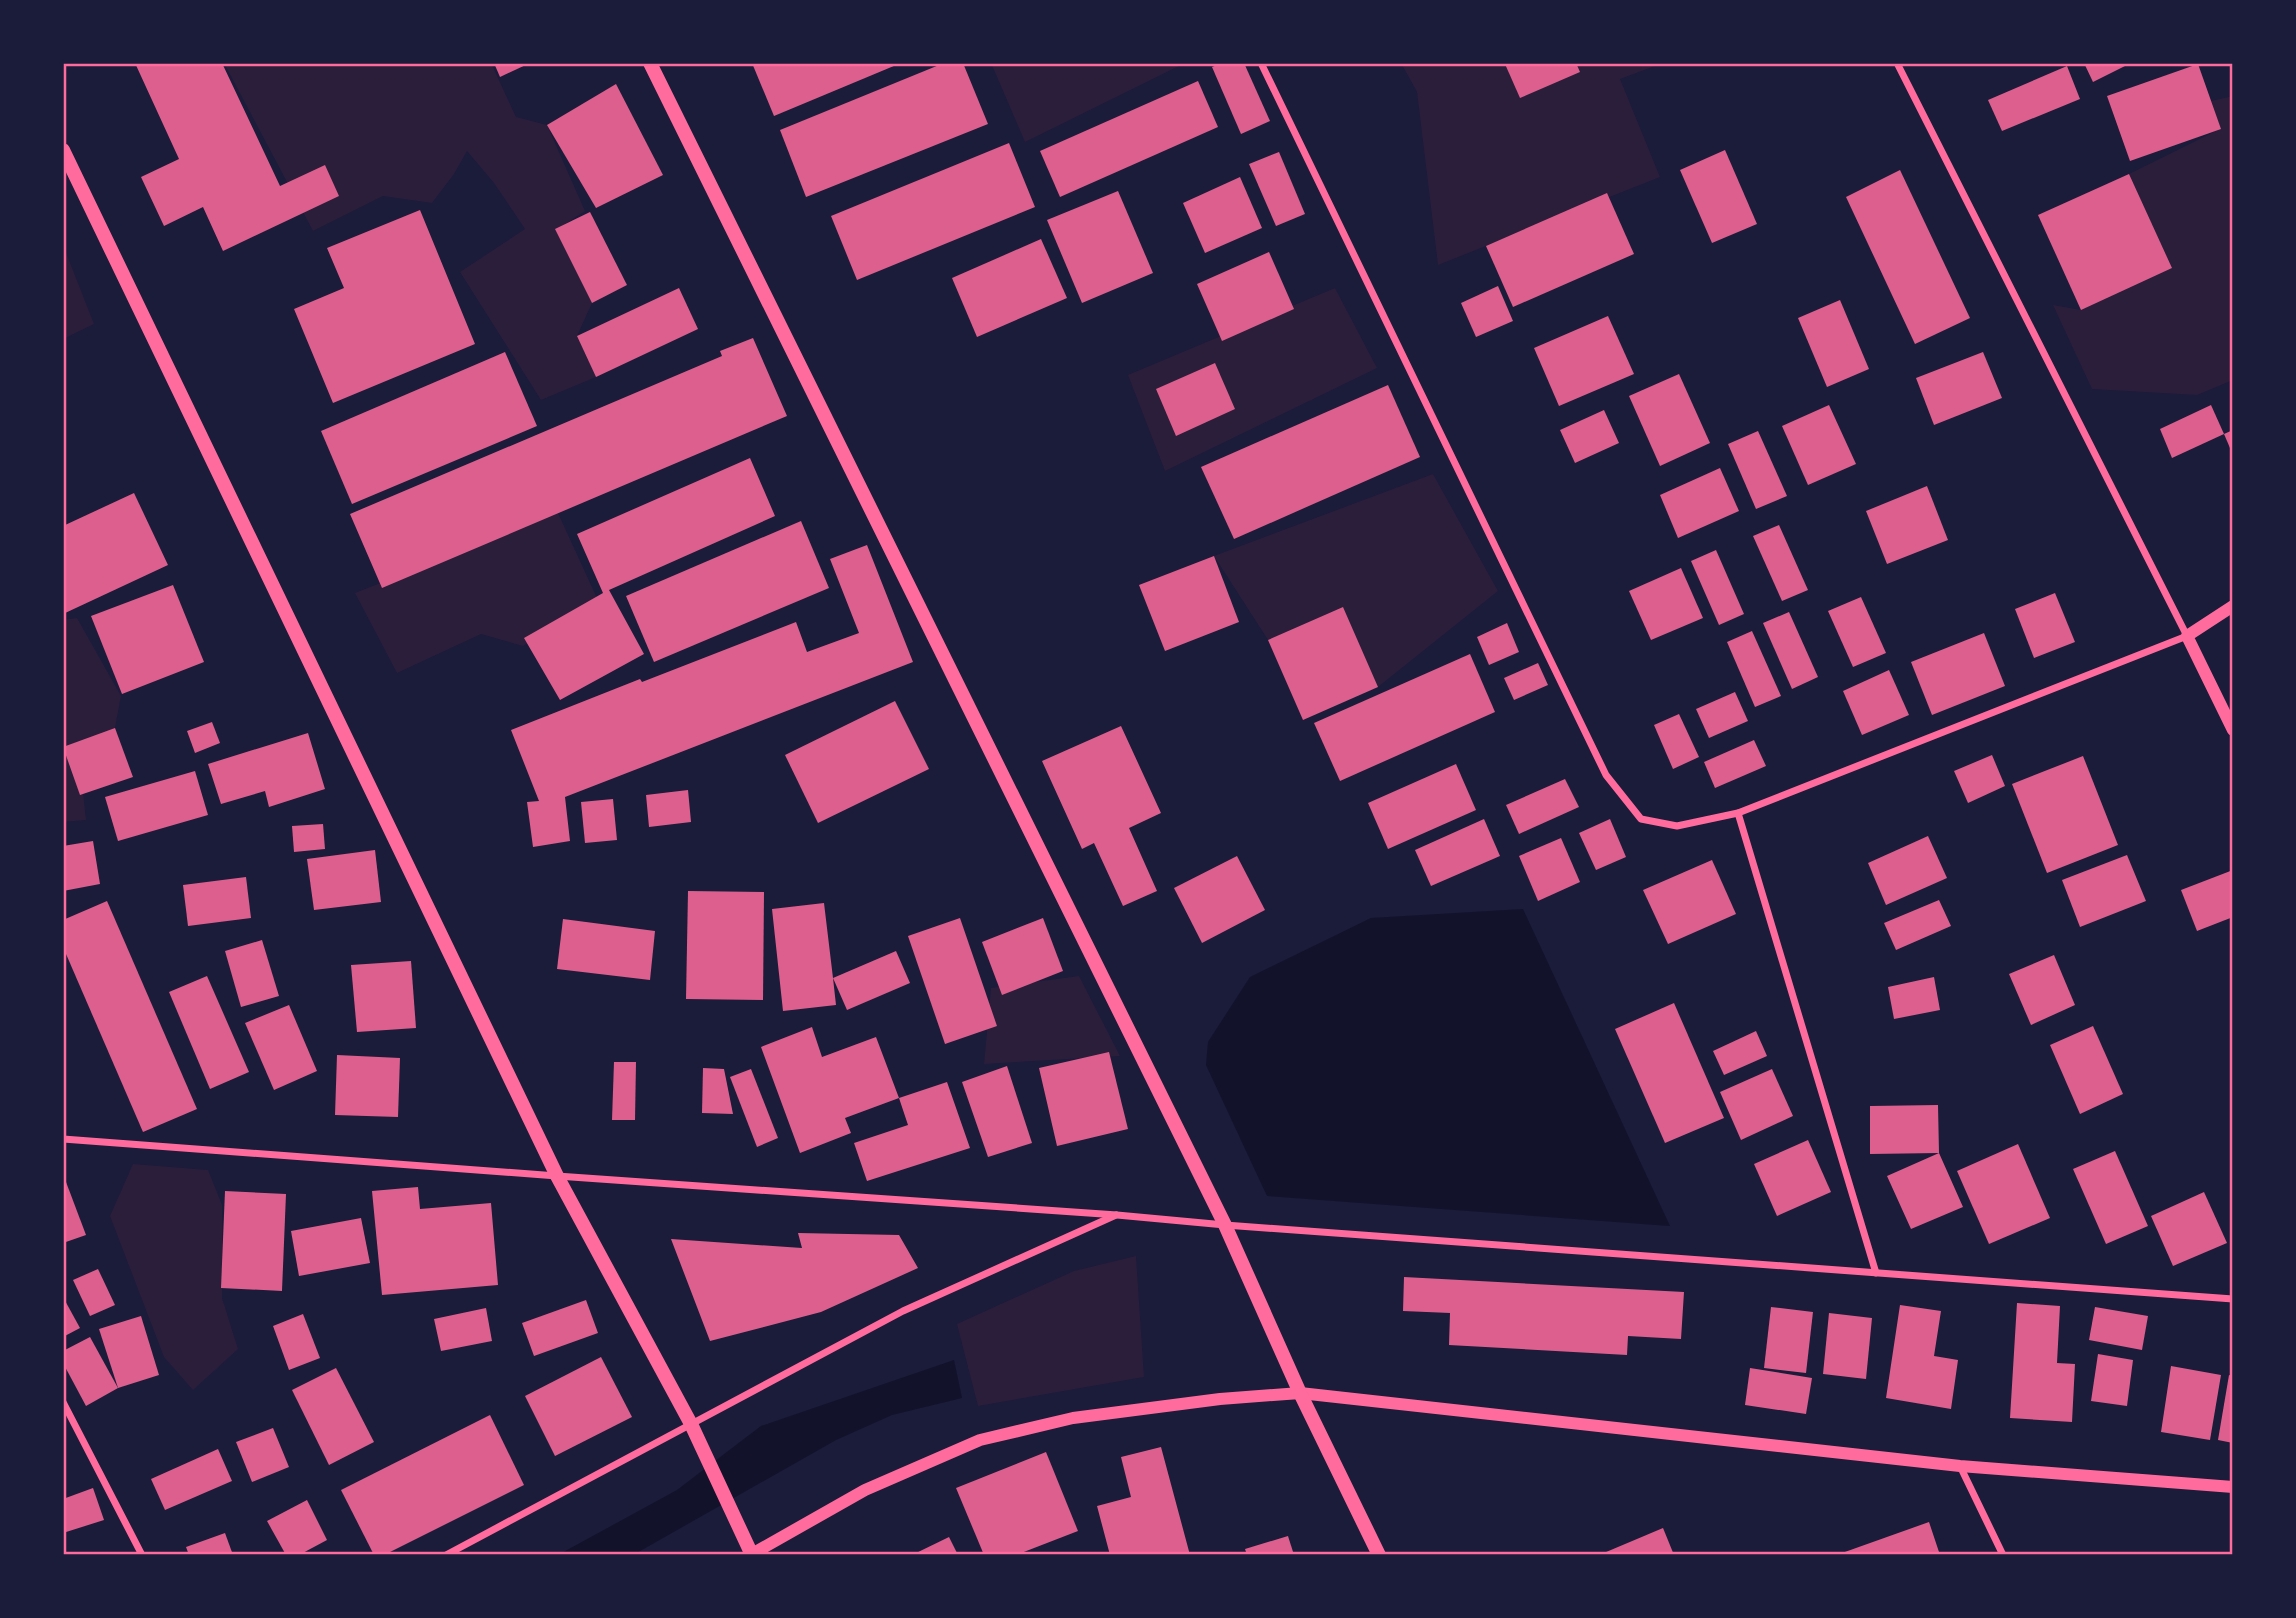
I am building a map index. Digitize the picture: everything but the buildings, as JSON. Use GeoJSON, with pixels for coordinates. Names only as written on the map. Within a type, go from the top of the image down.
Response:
{"type":"FeatureCollection","features":[{"type":"Feature","properties":{"kind":"main road"},"geometry":{"type":"LineString","coordinates":[[650,63],[1225,1226],[1300,1393],[1379,1555]]}},
{"type":"Feature","properties":{"kind":"main road"},"geometry":{"type":"LineString","coordinates":[[63,150],[558,1176],[691,1424],[751,1555]]}},
{"type":"Feature","properties":{"kind":"street"},"geometry":{"type":"LineString","coordinates":[[1261,63],[1606,775],[1641,819],[1677,826],[1738,813],[2187,636],[2233,607]]}},
{"type":"Feature","properties":{"kind":"street"},"geometry":{"type":"LineString","coordinates":[[1897,63],[2233,730]]}},
{"type":"Feature","properties":{"kind":"street"},"geometry":{"type":"LineString","coordinates":[[1738,813],[1876,1273]]}},
{"type":"Feature","properties":{"kind":"street"},"geometry":{"type":"LineString","coordinates":[[63,1139],[2233,1299]]}},
{"type":"Feature","properties":{"kind":"street"},"geometry":{"type":"LineString","coordinates":[[446,1555],[903,1311],[1117,1215]]}},
{"type":"Feature","properties":{"kind":"street"},"geometry":{"type":"LineString","coordinates":[[751,1555],[865,1490],[980,1440],[1073,1418],[1220,1399],[1300,1393],[1960,1466],[2233,1487]]}},
{"type":"Feature","properties":{"kind":"street"},"geometry":{"type":"LineString","coordinates":[[63,1402],[142,1555]]}},
{"type":"Feature","properties":{"kind":"street"},"geometry":{"type":"LineString","coordinates":[[1960,1466],[2003,1555]]}},
{"type":"Feature","properties":{"kind":"shaded area"},"geometry":{"type":"Polygon","coordinates":[[[224,63],[491,63],[516,117],[547,125],[585,211],[556,230],[592,303],[577,336],[596,377],[541,400],[460,272],[525,229],[494,183],[467,151],[432,203],[383,196],[313,231],[224,63]]]}},
{"type":"Feature","properties":{"kind":"shaded area"},"geometry":{"type":"Polygon","coordinates":[[[991,63],[1185,63],[1025,142],[991,63]]]}},
{"type":"Feature","properties":{"kind":"shaded area"},"geometry":{"type":"Polygon","coordinates":[[[1401,63],[1663,63],[1620,79],[1660,177],[1438,265],[1417,92],[1401,63]]]}},
{"type":"Feature","properties":{"kind":"shaded area"},"geometry":{"type":"Polygon","coordinates":[[[2233,96],[2233,380],[2197,395],[2092,389],[2053,305],[2081,310],[2172,268],[2129,174],[2220,129],[2211,101],[2233,96]]]}},
{"type":"Feature","properties":{"kind":"shaded area"},"geometry":{"type":"Polygon","coordinates":[[[63,245],[94,324],[63,339],[63,245]]]}},
{"type":"Feature","properties":{"kind":"shaded area"},"geometry":{"type":"Polygon","coordinates":[[[1335,288],[1377,368],[1165,471],[1128,375],[1335,288]]]}},
{"type":"Feature","properties":{"kind":"shaded area"},"geometry":{"type":"Polygon","coordinates":[[[1433,474],[1498,591],[1378,687],[1343,607],[1268,640],[1214,556],[1433,474]]]}},
{"type":"Feature","properties":{"kind":"shaded area"},"geometry":{"type":"Polygon","coordinates":[[[558,513],[597,598],[523,646],[481,634],[397,673],[355,593],[558,513]]]}},
{"type":"Feature","properties":{"kind":"shaded area"},"geometry":{"type":"Polygon","coordinates":[[[77,618],[121,696],[115,728],[66,755],[83,792],[86,820],[63,822],[63,620],[77,618]]]}},
{"type":"Feature","properties":{"kind":"shaded area"},"geometry":{"type":"Polygon","coordinates":[[[1523,909],[1670,1226],[1267,1196],[1206,1065],[1208,1042],[1250,977],[1371,918],[1523,909]]]}},
{"type":"Feature","properties":{"kind":"shaded area"},"geometry":{"type":"Polygon","coordinates":[[[1079,976],[1120,1056],[984,1064],[991,988],[1079,976]]]}},
{"type":"Feature","properties":{"kind":"shaded area"},"geometry":{"type":"Polygon","coordinates":[[[133,1164],[208,1170],[222,1205],[222,1298],[238,1349],[193,1390],[164,1357],[110,1216],[133,1164]]]}},
{"type":"Feature","properties":{"kind":"shaded area"},"geometry":{"type":"Polygon","coordinates":[[[1136,1256],[1144,1377],[978,1406],[957,1324],[1074,1271],[1136,1256]]]}},
{"type":"Feature","properties":{"kind":"shaded area"},"geometry":{"type":"Polygon","coordinates":[[[954,1360],[962,1398],[892,1415],[836,1440],[633,1555],[558,1555],[677,1490],[761,1426],[954,1360]]]}}]}
